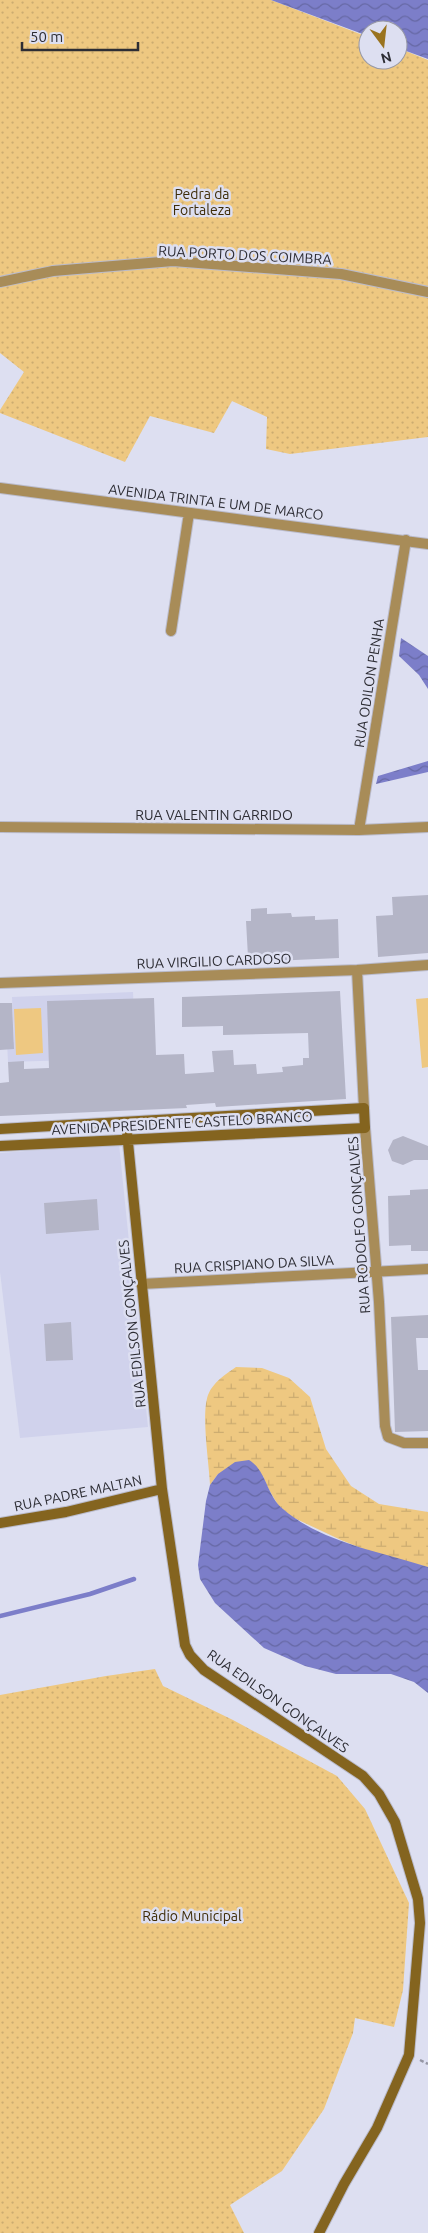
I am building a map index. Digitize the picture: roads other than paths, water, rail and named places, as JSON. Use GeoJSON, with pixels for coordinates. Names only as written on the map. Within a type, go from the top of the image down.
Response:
{"type":"FeatureCollection","features":[{"type":"Feature","properties":{"kind":"street","name":"RUA PORTO DOS COIMBRA"},"geometry":{"type":"LineString","coordinates":[[0,282],[53,270],[173,262],[341,274],[428,292]]}},
{"type":"Feature","properties":{"kind":"street","name":"AVENIDA TRINTA E UM DE MARCO"},"geometry":{"type":"LineString","coordinates":[[0,488],[428,544]]}},
{"type":"Feature","properties":{"kind":"street"},"geometry":{"type":"LineString","coordinates":[[171,631],[190,513]]}},
{"type":"Feature","properties":{"kind":"street","name":"RUA ODILON PENHA"},"geometry":{"type":"LineString","coordinates":[[359,830],[406,540]]}},
{"type":"Feature","properties":{"kind":"street","name":"RUA VALENTIN GARRIDO"},"geometry":{"type":"LineString","coordinates":[[0,827],[359,830],[428,827]]}},
{"type":"Feature","properties":{"kind":"street","name":"RUA VIRGILIO CARDOSO"},"geometry":{"type":"LineString","coordinates":[[0,983],[357,970],[428,965]]}},
{"type":"Feature","properties":{"kind":"street","name":"RUA RODOLFO GONÇALVES"},"geometry":{"type":"LineString","coordinates":[[357,970],[365,1128],[386,1432],[388,1437],[398,1442],[428,1442]]}},
{"type":"Feature","properties":{"kind":"street","name":"AVENIDA PRESIDENTE CASTELO BRANCO"},"geometry":{"type":"LineString","coordinates":[[0,1130],[364,1108]]}},
{"type":"Feature","properties":{"kind":"street","name":"RUA EDILSON GONÇALVES"},"geometry":{"type":"LineString","coordinates":[[126,1122],[162,1489],[182,1633],[190,1655],[204,1670],[363,1776],[380,1794],[396,1822],[418,1899],[420,1923],[409,2055],[373,2136],[344,2184],[319,2233]]}},
{"type":"Feature","properties":{"kind":"street","name":"AVENIDA PRESIDENTE CASTELO BRANCO"},"geometry":{"type":"LineString","coordinates":[[0,1146],[365,1128]]}},
{"type":"Feature","properties":{"kind":"street","name":"RUA CRISPIANO DA SILVA"},"geometry":{"type":"LineString","coordinates":[[142,1284],[428,1269]]}},
{"type":"Feature","properties":{"kind":"street","name":"RUA PADRE MALTAN"},"geometry":{"type":"LineString","coordinates":[[0,1523],[66,1512],[162,1489]]}},
{"type":"Feature","properties":{"kind":"water"},"geometry":{"type":"Polygon","coordinates":[[[271,0],[428,0],[428,59],[408,52],[408,20],[358,20],[358,32],[271,0]]]}},
{"type":"Feature","properties":{"kind":"water"},"geometry":{"type":"Polygon","coordinates":[[[401,638],[428,656],[428,689],[419,675],[399,656],[401,638]]]}},
{"type":"Feature","properties":{"kind":"water"},"geometry":{"type":"Polygon","coordinates":[[[428,761],[428,772],[376,784],[378,776],[428,761]]]}},
{"type":"Feature","properties":{"kind":"water"},"geometry":{"type":"Polygon","coordinates":[[[249,1460],[260,1470],[277,1503],[298,1520],[315,1530],[352,1545],[428,1567],[428,1693],[414,1682],[391,1674],[336,1674],[305,1666],[264,1648],[215,1603],[200,1579],[198,1565],[206,1501],[210,1485],[218,1474],[235,1462],[249,1460]]]}},
{"type":"Feature","properties":{"kind":"waterway"},"geometry":{"type":"LineString","coordinates":[[0,1616],[90,1594],[134,1579]]}},
{"type":"Feature","properties":{"kind":"park label","name":"Pedra da Fortaleza"},"geometry":{"type":"Point","coordinates":[202,202]}},
{"type":"Feature","properties":{"kind":"park label","name":"Rádio Municipal"},"geometry":{"type":"Point","coordinates":[192,1916]}}]}
